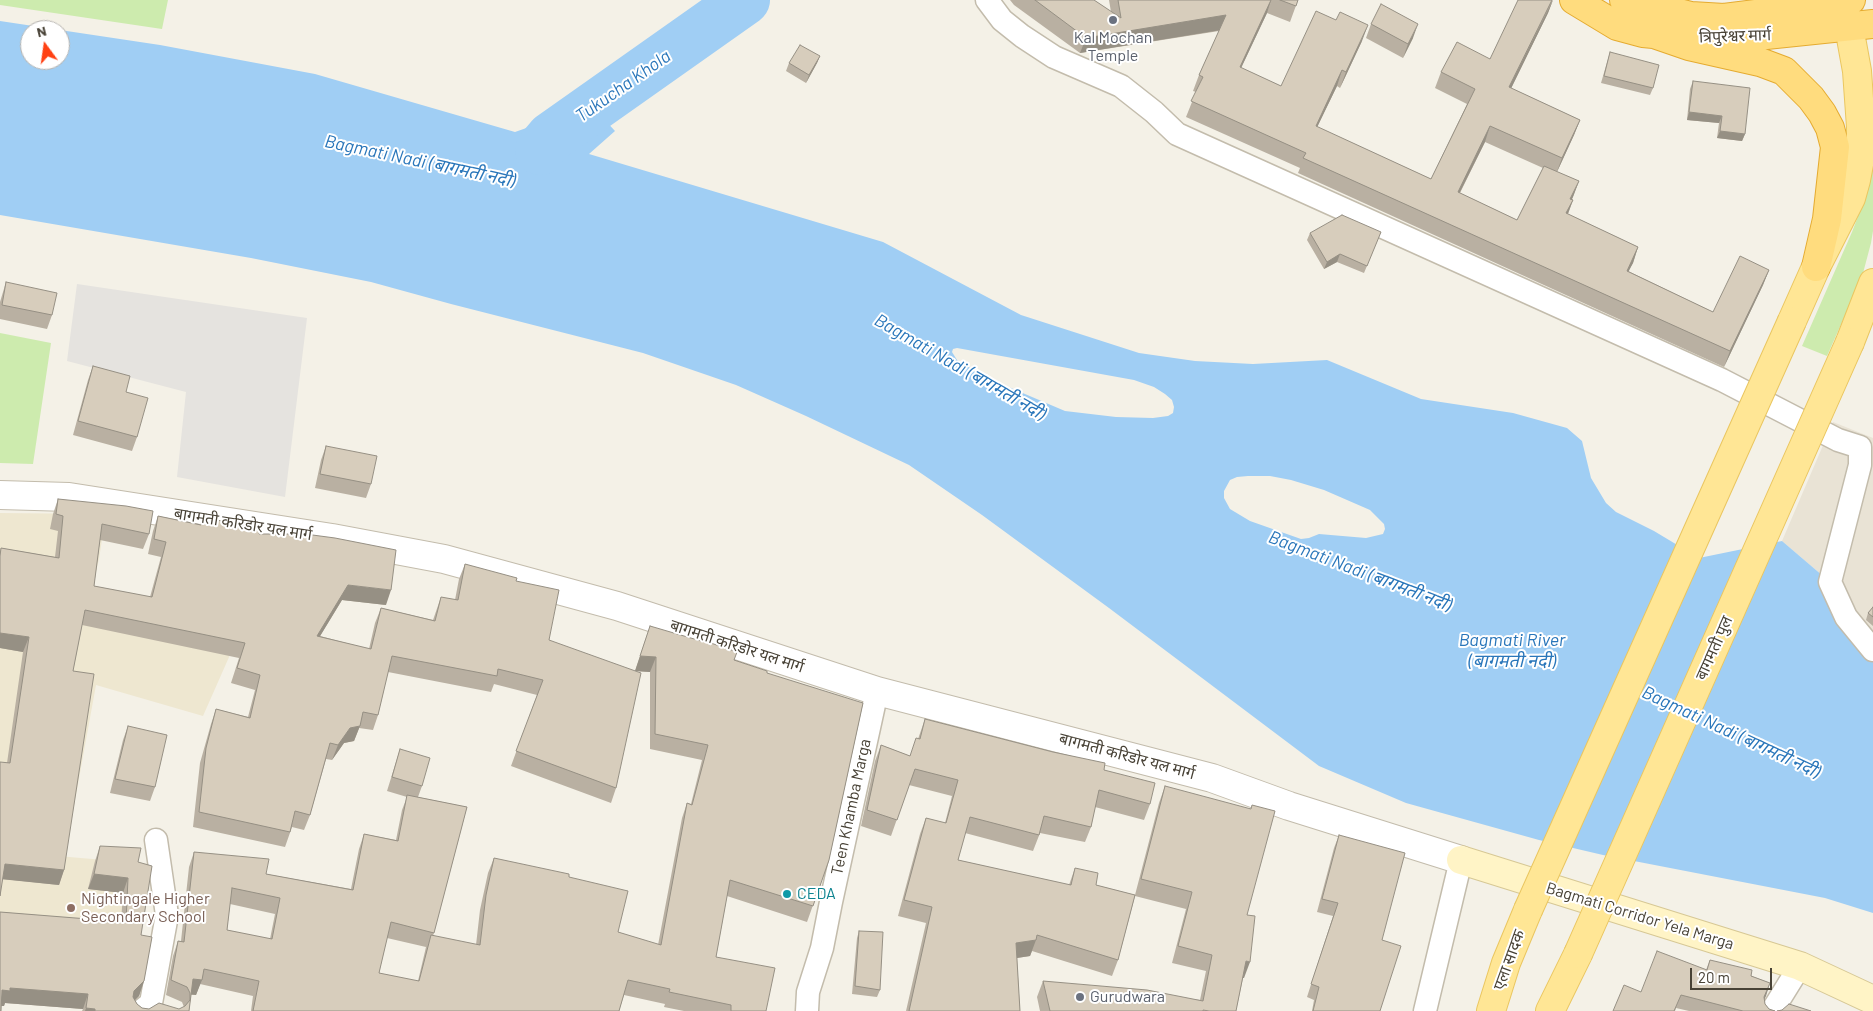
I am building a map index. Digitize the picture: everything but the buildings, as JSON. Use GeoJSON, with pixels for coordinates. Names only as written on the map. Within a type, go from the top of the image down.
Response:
{"type":"FeatureCollection","features":[{"type":"Feature","properties":{"kind":"highway","name":"त्रिपुरेश्वर मार्ग"},"geometry":{"type":"LineString","coordinates":[[1574,0],[1617,26],[1643,33],[1659,22]]}},
{"type":"Feature","properties":{"kind":"highway","name":"त्रिपुरेश्वर मार्ग"},"geometry":{"type":"LineString","coordinates":[[1624,0],[1659,22],[1718,40],[1853,11]]}},
{"type":"Feature","properties":{"kind":"highway"},"geometry":{"type":"LineString","coordinates":[[1726,0],[1689,8],[1659,22],[1689,46],[1760,62],[1784,72],[1812,98],[1822,113],[1830,128],[1836,147],[1833,183],[1816,267]]}},
{"type":"Feature","properties":{"kind":"main road"},"geometry":{"type":"LineString","coordinates":[[1816,267],[1851,198],[1860,160],[1861,127],[1853,11]]}},
{"type":"Feature","properties":{"kind":"main road","name":"एला सादक"},"geometry":{"type":"LineString","coordinates":[[1491,1011],[1506,963],[1528,910],[1816,267]]}},
{"type":"Feature","properties":{"kind":"main road","name":"बागमती पुल"},"geometry":{"type":"LineString","coordinates":[[1550,1011],[1578,954],[1850,342],[1873,284]]}},
{"type":"Feature","properties":{"kind":"main road","name":"Bagmati Corridor Yela Marga"},"geometry":{"type":"LineString","coordinates":[[1461,860],[1800,966],[1873,1000]]}},
{"type":"Feature","properties":{"kind":"street"},"geometry":{"type":"LineString","coordinates":[[986,0],[1002,20],[1022,36],[1054,57],[1121,86],[1154,112],[1177,134],[1722,380],[1838,440],[1860,447],[1860,465],[1830,582],[1846,617],[1873,650]]}},
{"type":"Feature","properties":{"kind":"street","name":"बागमती करिडोर यल मार्ग"},"geometry":{"type":"LineString","coordinates":[[0,495],[69,497],[332,538],[444,559],[617,606],[877,691],[1212,778],[1289,806],[1461,860]]}},
{"type":"Feature","properties":{"kind":"street","name":"Teen Khamba Marga"},"geometry":{"type":"LineString","coordinates":[[807,1011],[808,992],[822,948],[830,902],[877,691]]}},
{"type":"Feature","properties":{"kind":"street"},"geometry":{"type":"LineString","coordinates":[[156,840],[167,915],[146,1007],[172,1011]]}},
{"type":"Feature","properties":{"kind":"street"},"geometry":{"type":"LineString","coordinates":[[1425,1011],[1461,860]]}},
{"type":"Feature","properties":{"kind":"street"},"geometry":{"type":"LineString","coordinates":[[1772,1011],[1800,966]]}},
{"type":"Feature","properties":{"kind":"shaded area"},"geometry":{"type":"Polygon","coordinates":[[[77,284],[307,318],[285,497],[177,477],[186,392],[67,361],[77,284]]]}},
{"type":"Feature","properties":{"kind":"shaded area"},"geometry":{"type":"Polygon","coordinates":[[[1833,422],[1873,438],[1873,650],[1830,582],[1782,541],[1833,422]]]}},
{"type":"Feature","properties":{"kind":"shaded area"},"geometry":{"type":"Polygon","coordinates":[[[0,513],[106,514],[99,559],[89,601],[237,639],[203,716],[96,685],[66,850],[0,844],[0,513]]]}},
{"type":"Feature","properties":{"kind":"shaded area","name":"Nightingale Higher Secondary School"},"geometry":{"type":"Polygon","coordinates":[[[0,851],[150,864],[132,968],[0,952],[0,851]]]}},
{"type":"Feature","properties":{"kind":"green space"},"geometry":{"type":"Polygon","coordinates":[[[0,0],[168,0],[162,29],[0,5],[0,0]]]}},
{"type":"Feature","properties":{"kind":"green space"},"geometry":{"type":"Polygon","coordinates":[[[1873,154],[1873,231],[1871,243],[1862,277],[1827,356],[1802,346],[1865,198],[1873,154]]]}},
{"type":"Feature","properties":{"kind":"green space"},"geometry":{"type":"Polygon","coordinates":[[[0,333],[51,343],[33,464],[0,463],[0,333]]]}},
{"type":"Feature","properties":{"kind":"water","name":"Bagmati River (बागमती नदी)"},"geometry":{"type":"Polygon","coordinates":[[[0,21],[20,24],[20,70],[70,70],[70,32],[160,45],[315,74],[515,132],[532,126],[577,90],[615,131],[589,154],[883,242],[1021,315],[1139,353],[1195,361],[1253,364],[1327,360],[1421,399],[1513,413],[1567,428],[1582,441],[1591,478],[1606,503],[1616,512],[1654,531],[1699,558],[1782,541],[1830,582],[1873,650],[1873,913],[1825,898],[1603,855],[1539,840],[1406,803],[1319,766],[1109,608],[982,515],[909,465],[806,416],[736,385],[643,353],[371,282],[251,258],[0,215],[0,21]],[[957,348],[953,349],[952,352],[957,360],[985,377],[1065,411],[1116,417],[1153,418],[1168,416],[1173,413],[1172,400],[1165,394],[1154,387],[1134,380],[957,348]],[[1248,476],[1230,480],[1224,491],[1224,498],[1230,509],[1250,521],[1301,539],[1319,534],[1366,538],[1383,534],[1384,524],[1370,510],[1324,490],[1270,476],[1248,476]]]}},
{"type":"Feature","properties":{"kind":"waterway","name":"Tukucha Khola"},"geometry":{"type":"LineString","coordinates":[[540,150],[551,137],[745,0]]}},
{"type":"Feature","properties":{"kind":"place","name":"Kal Mochan Temple"},"geometry":{"type":"Point","coordinates":[1113,20]}},
{"type":"Feature","properties":{"kind":"place","name":"CEDA"},"geometry":{"type":"Point","coordinates":[787,894]}},
{"type":"Feature","properties":{"kind":"place","name":"Nightingale Higher Secondary School"},"geometry":{"type":"Point","coordinates":[71,908]}},
{"type":"Feature","properties":{"kind":"place","name":"Gurudwara"},"geometry":{"type":"Point","coordinates":[1080,997]}},
{"type":"Feature","properties":{"kind":"water label","name":"Bagmati Nadi (बागमती नदी)"},"geometry":{"type":"Point","coordinates":[420,161]}},
{"type":"Feature","properties":{"kind":"water label","name":"Bagmati Nadi (बागमती नदी)"},"geometry":{"type":"Point","coordinates":[960,367]}},
{"type":"Feature","properties":{"kind":"water label","name":"Bagmati Nadi (बागमती नदी)"},"geometry":{"type":"Point","coordinates":[1360,571]}},
{"type":"Feature","properties":{"kind":"water label","name":"Bagmati Nadi (बागमती नदी)"},"geometry":{"type":"Point","coordinates":[1731,732]}}]}
